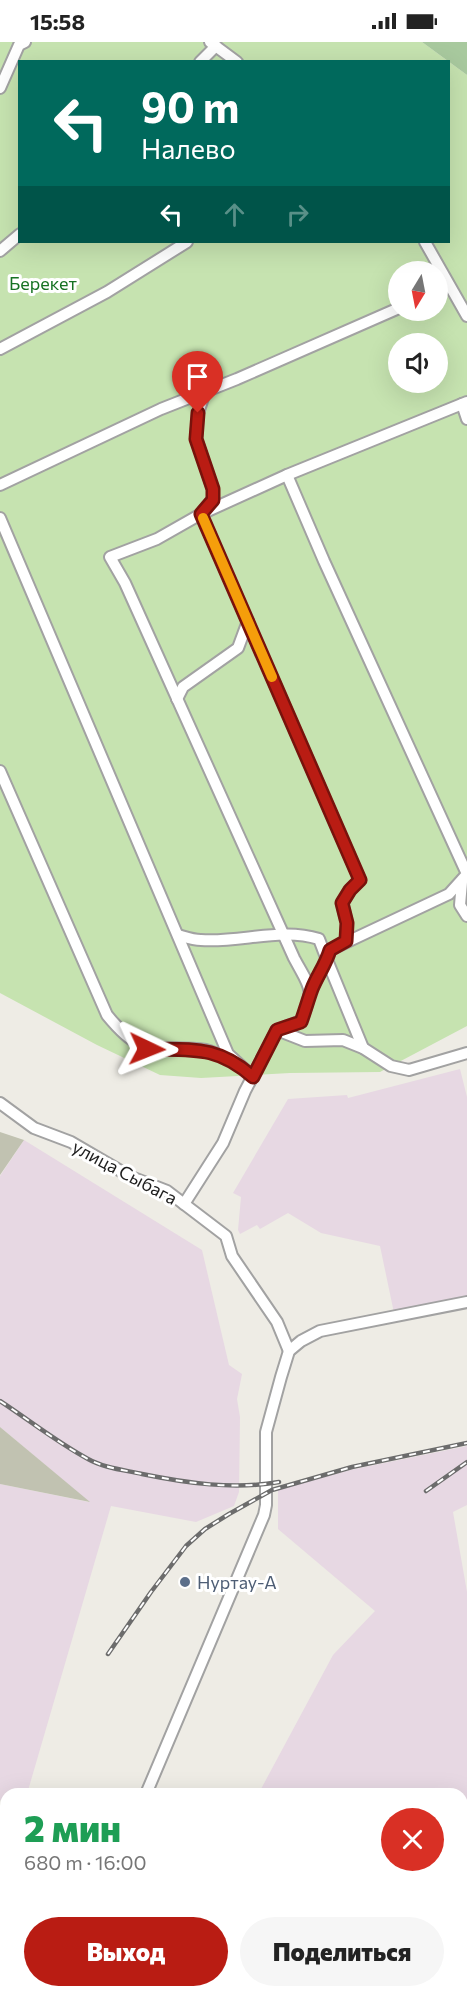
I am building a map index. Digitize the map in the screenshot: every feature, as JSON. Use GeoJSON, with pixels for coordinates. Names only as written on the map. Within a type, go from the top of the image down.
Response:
{"type":"FeatureCollection","features":[{"type":"Feature","properties":{"kind":"street"},"geometry":{"type":"LineString","coordinates":[[0,88],[19,45],[25,42]]}},
{"type":"Feature","properties":{"kind":"street"},"geometry":{"type":"LineString","coordinates":[[201,60],[213,44],[234,60]]}},
{"type":"Feature","properties":{"kind":"street"},"geometry":{"type":"LineString","coordinates":[[0,251],[18,236]]}},
{"type":"Feature","properties":{"kind":"street"},"geometry":{"type":"LineString","coordinates":[[0,350],[107,292],[185,243]]}},
{"type":"Feature","properties":{"kind":"street"},"geometry":{"type":"LineString","coordinates":[[426,243],[467,316]]}},
{"type":"Feature","properties":{"kind":"street"},"geometry":{"type":"LineString","coordinates":[[0,485],[161,409],[388,313]]}},
{"type":"Feature","properties":{"kind":"street"},"geometry":{"type":"LineString","coordinates":[[201,514],[213,500],[213,489],[196,439],[198,413],[205,392]]}},
{"type":"Feature","properties":{"kind":"street"},"geometry":{"type":"LineString","coordinates":[[311,990],[283,935],[125,583],[110,557],[157,539],[201,514],[287,475],[465,403],[467,419]]}},
{"type":"Feature","properties":{"kind":"street"},"geometry":{"type":"LineString","coordinates":[[184,1204],[223,1143],[277,1030],[301,1022],[311,990],[330,950],[449,894],[467,874],[328,572],[287,475]]}},
{"type":"Feature","properties":{"kind":"street"},"geometry":{"type":"LineString","coordinates":[[201,514],[360,880],[342,903],[347,923],[346,941]]}},
{"type":"Feature","properties":{"kind":"street"},"geometry":{"type":"LineString","coordinates":[[0,518],[228,1054],[253,1077]]}},
{"type":"Feature","properties":{"kind":"street"},"geometry":{"type":"LineString","coordinates":[[177,699],[183,687],[238,648],[248,621]]}},
{"type":"Feature","properties":{"kind":"street"},"geometry":{"type":"LineString","coordinates":[[0,771],[106,1015],[130,1040],[147,1049],[207,1050],[238,1063]]}},
{"type":"Feature","properties":{"kind":"street"},"geometry":{"type":"LineString","coordinates":[[462,882],[460,905],[467,916]]}},
{"type":"Feature","properties":{"kind":"street"},"geometry":{"type":"LineString","coordinates":[[178,935],[200,940],[283,935],[305,935],[319,939],[363,1047]]}},
{"type":"Feature","properties":{"kind":"street"},"geometry":{"type":"LineString","coordinates":[[277,1030],[305,1041],[343,1040],[363,1047],[391,1066],[409,1070],[467,1053]]}},
{"type":"Feature","properties":{"kind":"street","name":"улица Сыбага"},"geometry":{"type":"LineString","coordinates":[[0,1103],[34,1128],[70,1142],[131,1177],[167,1191],[226,1236],[232,1256],[277,1322],[289,1351]]}},
{"type":"Feature","properties":{"kind":"street"},"geometry":{"type":"LineString","coordinates":[[150,1788],[264,1515],[266,1432],[289,1351],[320,1330],[467,1302]]}},
{"type":"Feature","properties":{"kind":"shaded area"},"geometry":{"type":"Polygon","coordinates":[[[460,1069],[467,1097],[467,1297],[394,1313],[380,1246],[321,1233],[288,1213],[260,1229],[257,1225],[240,1234],[238,1230],[241,1197],[233,1193],[288,1099],[347,1095],[348,1098],[460,1069]]]}},
{"type":"Feature","properties":{"kind":"shaded area"},"geometry":{"type":"Polygon","coordinates":[[[0,1132],[24,1140],[0,1175],[0,1132]]]}},
{"type":"Feature","properties":{"kind":"shaded area"},"geometry":{"type":"Polygon","coordinates":[[[24,1140],[202,1250],[229,1365],[242,1374],[237,1399],[240,1417],[239,1492],[234,1506],[196,1522],[111,1506],[29,1788],[0,1788],[0,1484],[89,1502],[0,1427],[0,1176],[24,1140]]]}},
{"type":"Feature","properties":{"kind":"shaded area"},"geometry":{"type":"Polygon","coordinates":[[[0,1427],[90,1502],[0,1484],[0,1427]]]}},
{"type":"Feature","properties":{"kind":"shaded area"},"geometry":{"type":"Polygon","coordinates":[[[467,1446],[467,1505],[453,1512],[467,1592],[467,1788],[262,1788],[333,1655],[375,1611],[278,1529],[278,1490],[350,1470],[467,1446]]]}},
{"type":"Feature","properties":{"kind":"green space","name":"Берекет"},"geometry":{"type":"Polygon","coordinates":[[[0,42],[422,42],[447,60],[18,60],[18,243],[450,243],[450,63],[467,75],[467,1026],[380,1072],[290,1073],[201,1078],[160,1075],[97,1045],[0,993],[0,42]]]}},
{"type":"Feature","properties":{"kind":"green space"},"geometry":{"type":"Polygon","coordinates":[[[422,42],[467,42],[467,75],[450,63],[450,60],[447,60],[422,42]]]}},
{"type":"Feature","properties":{"kind":"railway"},"geometry":{"type":"LineString","coordinates":[[0,1401],[77,1453],[107,1467],[193,1483],[245,1485],[279,1482]]}},
{"type":"Feature","properties":{"kind":"railway"},"geometry":{"type":"LineString","coordinates":[[108,1654],[186,1546],[205,1529],[229,1514],[272,1490],[352,1467],[467,1443]]}},
{"type":"Feature","properties":{"kind":"railway"},"geometry":{"type":"LineString","coordinates":[[426,1491],[467,1462]]}},
{"type":"Feature","properties":{"kind":"slow traffic"},"geometry":{"type":"LineString","coordinates":[[203,518],[272,677]]}},
{"type":"Feature","properties":{"kind":"place","name":"Нуртау-А"},"geometry":{"type":"Point","coordinates":[185,1582]}},
{"type":"Feature","properties":{"kind":"route"},"geometry":{"type":"LineString","coordinates":[[147,1049],[207,1050],[238,1063],[253,1077],[277,1030],[301,1022],[311,990],[330,950],[346,941],[347,923],[342,903],[360,880],[201,514],[213,500],[213,489],[196,439],[198,413]]}}]}
